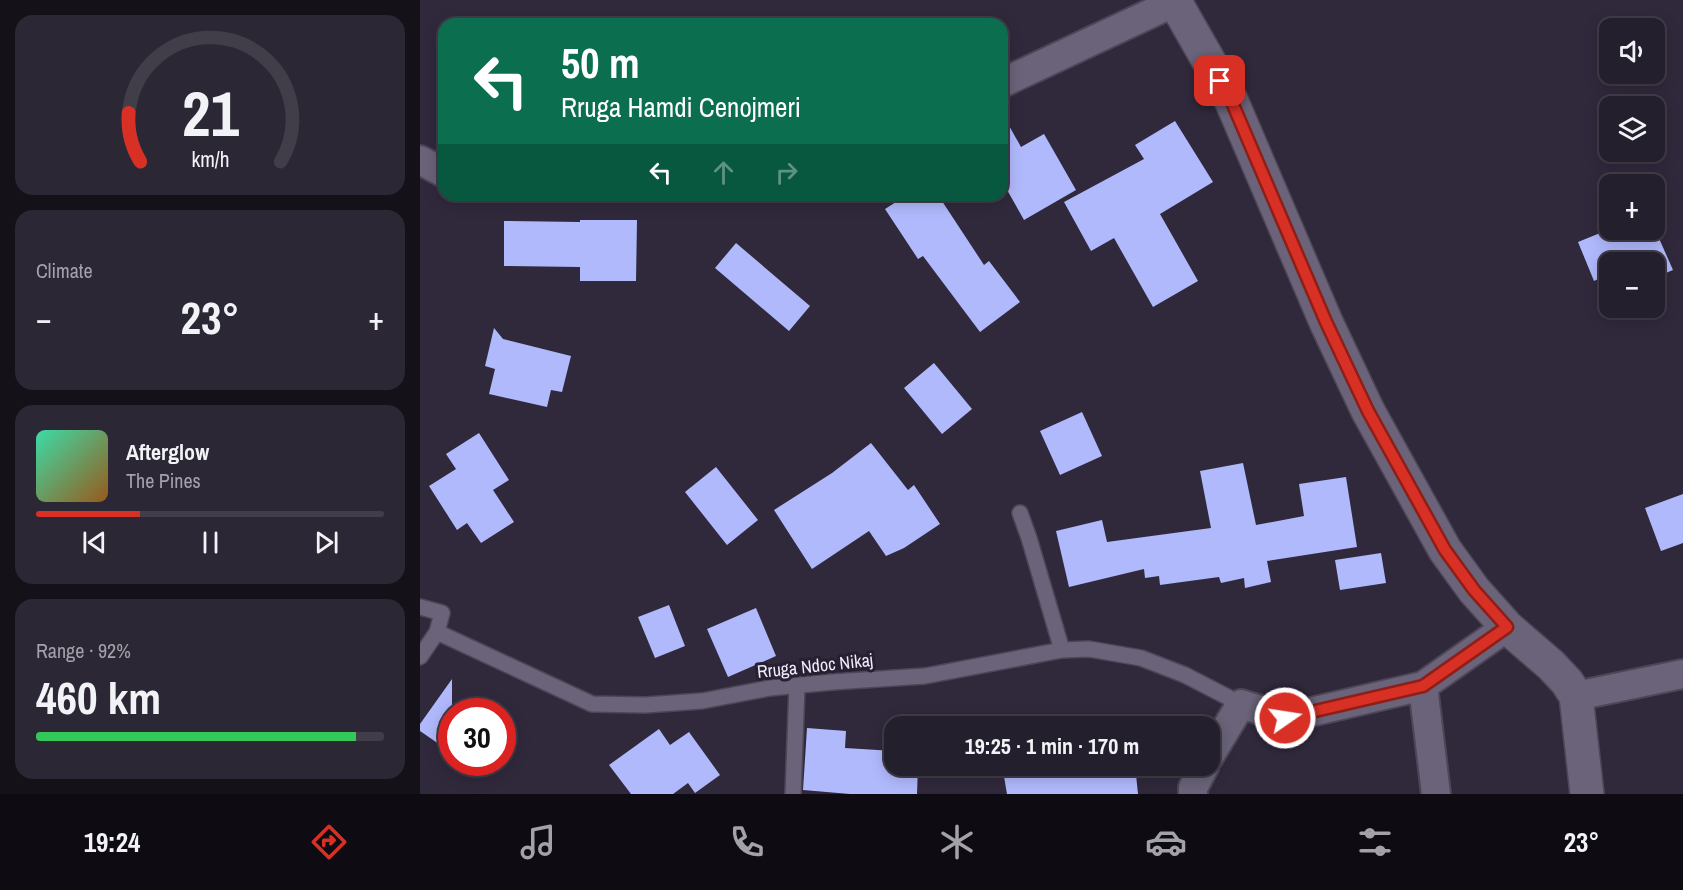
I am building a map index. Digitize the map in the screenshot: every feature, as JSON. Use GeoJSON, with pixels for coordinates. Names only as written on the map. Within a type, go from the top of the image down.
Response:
{"type":"FeatureCollection","features":[{"type":"Feature","properties":{"kind":"street"},"geometry":{"type":"LineString","coordinates":[[1008,80],[1174,1],[1231,100],[1326,322],[1368,411],[1445,550],[1474,590],[1507,627],[1551,665],[1576,696],[1587,794]]}},
{"type":"Feature","properties":{"kind":"street"},"geometry":{"type":"LineString","coordinates":[[420,160],[438,170]]}},
{"type":"Feature","properties":{"kind":"street"},"geometry":{"type":"LineString","coordinates":[[1220,739],[1241,704],[1285,718],[1423,686],[1507,627]]}},
{"type":"Feature","properties":{"kind":"street"},"geometry":{"type":"LineString","coordinates":[[1576,696],[1683,674]]}},
{"type":"Feature","properties":{"kind":"street"},"geometry":{"type":"LineString","coordinates":[[1423,686],[1436,794]]}},
{"type":"Feature","properties":{"kind":"street"},"geometry":{"type":"LineString","coordinates":[[1193,794],[1193,788],[1199,776]]}},
{"type":"Feature","properties":{"kind":"lane"},"geometry":{"type":"LineString","coordinates":[[1020,513],[1062,650]]}},
{"type":"Feature","properties":{"kind":"lane"},"geometry":{"type":"LineString","coordinates":[[420,607],[442,613],[437,632],[420,657]]}},
{"type":"Feature","properties":{"kind":"lane","name":"Rruga Ndoc Nikaj"},"geometry":{"type":"LineString","coordinates":[[437,632],[592,704],[645,705],[702,701],[770,688],[925,676],[1062,650],[1089,649],[1141,658],[1185,675],[1241,704]]}},
{"type":"Feature","properties":{"kind":"lane"},"geometry":{"type":"LineString","coordinates":[[793,794],[797,686]]}},
{"type":"Feature","properties":{"kind":"building"},"geometry":{"type":"Polygon","coordinates":[[[1175,121],[1213,182],[1160,214],[1198,281],[1153,307],[1114,238],[1091,251],[1064,202],[1144,159],[1135,145],[1175,121]]]}},
{"type":"Feature","properties":{"kind":"building"},"geometry":{"type":"Polygon","coordinates":[[[1008,124],[1021,147],[1044,134],[1076,190],[1024,220],[1008,192],[1008,124]]]}},
{"type":"Feature","properties":{"kind":"building"},"geometry":{"type":"Polygon","coordinates":[[[898,201],[942,201],[984,265],[989,261],[1020,302],[980,332],[923,256],[918,259],[885,209],[898,201]]]}},
{"type":"Feature","properties":{"kind":"building"},"geometry":{"type":"Polygon","coordinates":[[[580,220],[637,220],[636,281],[580,281],[580,267],[504,266],[504,221],[580,222],[580,220]]]}},
{"type":"Feature","properties":{"kind":"building"},"geometry":{"type":"Polygon","coordinates":[[[1599,233],[1599,240],[1660,240],[1673,270],[1665,273],[1665,252],[1599,252],[1599,279],[1594,281],[1578,242],[1599,233]]]}},
{"type":"Feature","properties":{"kind":"building"},"geometry":{"type":"Polygon","coordinates":[[[736,243],[810,306],[789,331],[715,268],[736,243]]]}},
{"type":"Feature","properties":{"kind":"building"},"geometry":{"type":"Polygon","coordinates":[[[494,328],[503,339],[571,356],[562,392],[551,390],[547,407],[489,394],[495,369],[485,366],[494,328]]]}},
{"type":"Feature","properties":{"kind":"building"},"geometry":{"type":"Polygon","coordinates":[[[934,363],[972,409],[942,434],[904,388],[934,363]]]}},
{"type":"Feature","properties":{"kind":"building"},"geometry":{"type":"Polygon","coordinates":[[[1082,412],[1102,456],[1060,475],[1040,431],[1082,412]]]}},
{"type":"Feature","properties":{"kind":"building"},"geometry":{"type":"Polygon","coordinates":[[[479,433],[509,480],[493,490],[514,522],[481,543],[467,523],[457,530],[429,486],[456,469],[446,454],[479,433]]]}},
{"type":"Feature","properties":{"kind":"building"},"geometry":{"type":"Polygon","coordinates":[[[871,443],[908,490],[914,485],[940,524],[904,548],[886,556],[869,531],[812,569],[774,510],[832,473],[871,443]]]}},
{"type":"Feature","properties":{"kind":"building"},"geometry":{"type":"Polygon","coordinates":[[[1243,463],[1256,525],[1304,516],[1299,484],[1346,477],[1357,547],[1267,561],[1271,582],[1245,588],[1244,578],[1221,583],[1219,577],[1160,585],[1159,576],[1145,578],[1144,569],[1069,587],[1056,531],[1102,520],[1107,542],[1211,528],[1200,471],[1243,463]]]}},
{"type":"Feature","properties":{"kind":"building"},"geometry":{"type":"Polygon","coordinates":[[[716,467],[758,520],[727,545],[685,492],[716,467]]]}},
{"type":"Feature","properties":{"kind":"building"},"geometry":{"type":"Polygon","coordinates":[[[1683,494],[1683,543],[1661,551],[1645,508],[1683,494]]]}},
{"type":"Feature","properties":{"kind":"building"},"geometry":{"type":"Polygon","coordinates":[[[1381,553],[1386,583],[1340,590],[1335,560],[1381,553]]]}},
{"type":"Feature","properties":{"kind":"building"},"geometry":{"type":"Polygon","coordinates":[[[669,605],[685,646],[655,658],[638,617],[669,605]]]}},
{"type":"Feature","properties":{"kind":"building"},"geometry":{"type":"Polygon","coordinates":[[[756,608],[776,656],[728,677],[707,629],[756,608]]]}},
{"type":"Feature","properties":{"kind":"building"},"geometry":{"type":"Polygon","coordinates":[[[452,679],[452,698],[438,698],[452,679]]]}},
{"type":"Feature","properties":{"kind":"building"},"geometry":{"type":"Polygon","coordinates":[[[438,699],[438,743],[420,731],[420,724],[438,699]]]}},
{"type":"Feature","properties":{"kind":"building"},"geometry":{"type":"Polygon","coordinates":[[[807,728],[846,731],[845,748],[884,750],[884,776],[918,776],[917,794],[850,794],[803,790],[807,728]]]}},
{"type":"Feature","properties":{"kind":"building"},"geometry":{"type":"Polygon","coordinates":[[[659,729],[670,745],[689,732],[720,775],[695,793],[688,783],[673,794],[631,794],[609,765],[659,729]]]}},
{"type":"Feature","properties":{"kind":"building"},"geometry":{"type":"Polygon","coordinates":[[[1004,776],[1136,776],[1138,794],[1007,794],[1004,776]]]}},
{"type":"Feature","properties":{"kind":"route"},"geometry":{"type":"LineString","coordinates":[[1220,81],[1231,100],[1326,322],[1368,411],[1445,550],[1474,590],[1507,627],[1423,686],[1285,718]]}}]}
